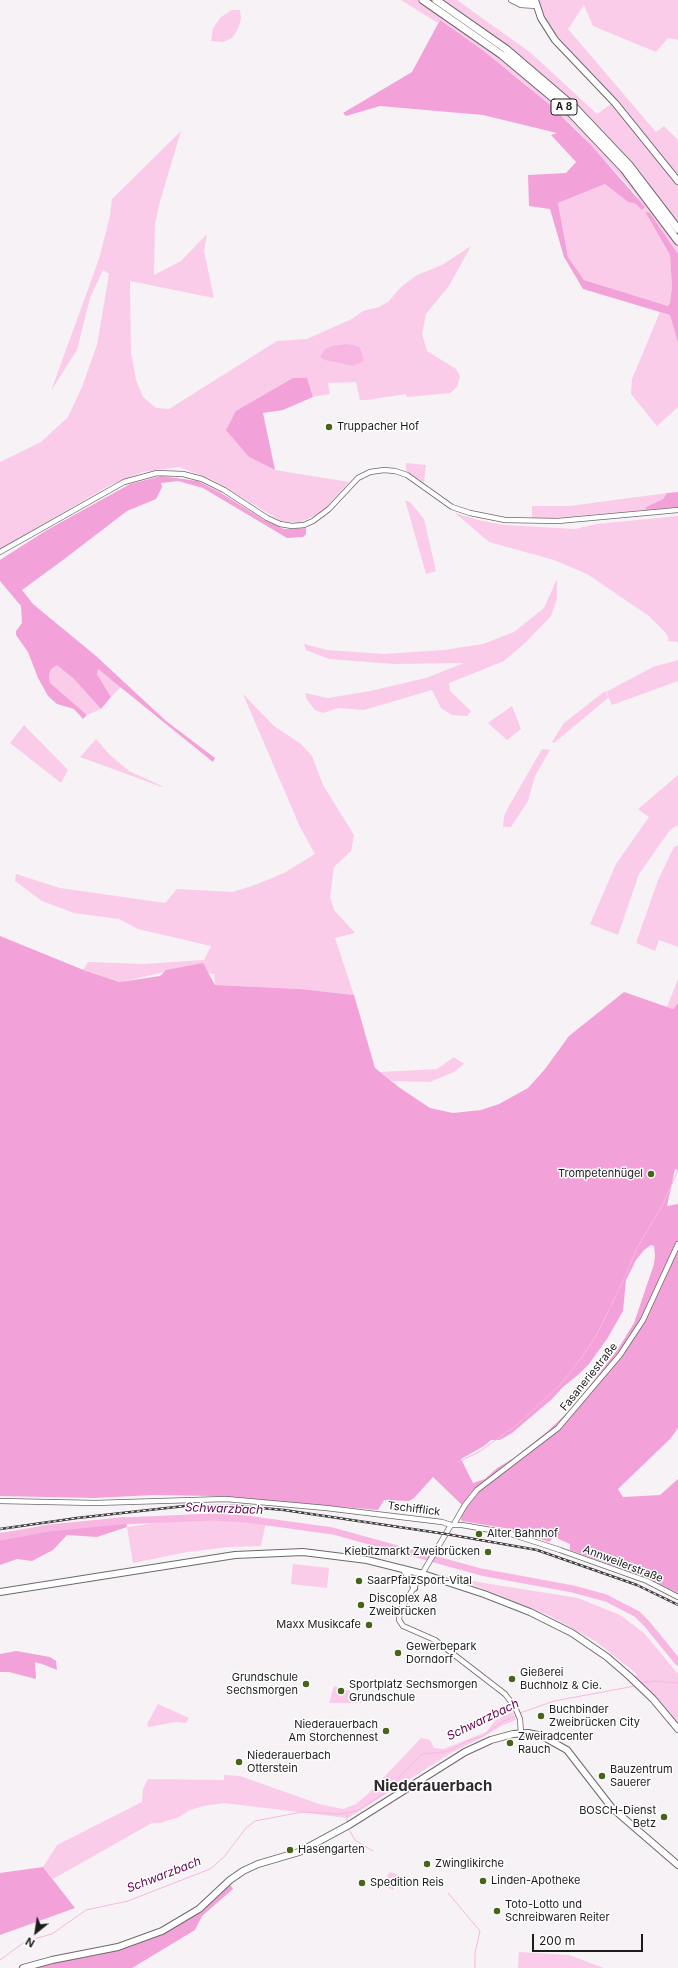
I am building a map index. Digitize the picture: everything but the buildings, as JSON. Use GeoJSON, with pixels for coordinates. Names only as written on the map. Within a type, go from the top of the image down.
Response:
{"type":"FeatureCollection","features":[{"type":"Feature","properties":{"kind":"highway","name":"A 8"},"geometry":{"type":"LineString","coordinates":[[423,0],[502,55],[570,112],[624,169],[678,241]]}},
{"type":"Feature","properties":{"kind":"highway","name":"A 8"},"geometry":{"type":"LineString","coordinates":[[436,0],[506,50],[575,108],[629,166],[678,229]]}},
{"type":"Feature","properties":{"kind":"main road"},"geometry":{"type":"LineString","coordinates":[[536,3],[541,18],[555,40],[615,103],[678,182]]}},
{"type":"Feature","properties":{"kind":"main road"},"geometry":{"type":"LineString","coordinates":[[0,1592],[210,1558],[273,1552],[303,1552],[351,1557],[423,1574],[504,1602],[551,1622],[590,1645],[629,1676],[678,1729]]}},
{"type":"Feature","properties":{"kind":"main road"},"geometry":{"type":"LineString","coordinates":[[403,1569],[412,1581],[414,1588]]}},
{"type":"Feature","properties":{"kind":"main road"},"geometry":{"type":"LineString","coordinates":[[23,1968],[52,1960],[118,1947],[162,1931],[182,1920],[243,1871],[258,1864],[299,1852],[347,1826],[472,1748],[501,1736],[521,1733],[542,1736],[563,1747],[572,1756],[612,1808],[678,1865]]}},
{"type":"Feature","properties":{"kind":"street"},"geometry":{"type":"LineString","coordinates":[[512,0],[530,1],[536,3]]}},
{"type":"Feature","properties":{"kind":"street"},"geometry":{"type":"LineString","coordinates":[[512,0],[521,5],[536,3]]}},
{"type":"Feature","properties":{"kind":"street"},"geometry":{"type":"LineString","coordinates":[[0,552],[124,482],[157,473],[183,474],[202,479],[224,490],[268,518],[280,524],[292,526],[304,525],[314,521],[329,509],[358,478],[370,472],[384,470],[395,471],[407,475],[452,507],[470,513],[499,519],[547,522],[678,510]]}},
{"type":"Feature","properties":{"kind":"street","name":"Fasaneriestraße"},"geometry":{"type":"LineString","coordinates":[[477,1490],[558,1428],[601,1378],[629,1342],[643,1320],[678,1244]]}},
{"type":"Feature","properties":{"kind":"street","name":"Tschifflick"},"geometry":{"type":"LineString","coordinates":[[453,1525],[465,1505],[477,1490]]}},
{"type":"Feature","properties":{"kind":"street","name":"Tschifflick"},"geometry":{"type":"LineString","coordinates":[[0,1501],[95,1503],[226,1499],[371,1513],[497,1530],[560,1550]]}},
{"type":"Feature","properties":{"kind":"street"},"geometry":{"type":"LineString","coordinates":[[453,1525],[398,1615],[401,1624],[434,1640],[497,1686],[512,1701],[520,1719],[521,1733]]}},
{"type":"Feature","properties":{"kind":"street","name":"Annweilerstraße"},"geometry":{"type":"LineString","coordinates":[[560,1550],[648,1581],[678,1597]]}},
{"type":"Feature","properties":{"kind":"shaded area"},"geometry":{"type":"Polygon","coordinates":[[[401,0],[457,0],[531,53],[597,114],[611,104],[555,46],[556,44],[597,86],[678,186],[678,254],[650,213],[645,213],[670,255],[672,287],[670,303],[668,306],[584,280],[568,257],[558,203],[605,184],[628,202],[636,204],[642,209],[637,196],[627,184],[572,125],[519,79],[439,20],[438,23],[401,0]]]}},
{"type":"Feature","properties":{"kind":"shaded area"},"geometry":{"type":"Polygon","coordinates":[[[538,0],[678,0],[678,40],[668,38],[656,52],[593,26],[584,5],[568,29],[656,132],[664,126],[678,140],[678,176],[565,48],[547,23],[538,0]]]}},
{"type":"Feature","properties":{"kind":"shaded area"},"geometry":{"type":"Polygon","coordinates":[[[232,10],[240,10],[241,19],[238,29],[232,38],[223,42],[211,41],[213,28],[221,17],[232,10]]]}},
{"type":"Feature","properties":{"kind":"shaded area"},"geometry":{"type":"Polygon","coordinates":[[[440,20],[485,52],[550,105],[591,145],[645,207],[642,210],[636,204],[628,202],[605,184],[558,203],[568,257],[584,280],[668,306],[670,303],[672,287],[670,255],[645,212],[650,213],[678,254],[678,343],[670,315],[583,289],[564,257],[550,209],[529,206],[528,175],[566,173],[576,162],[551,135],[557,133],[483,115],[380,106],[346,116],[343,113],[412,72],[440,20]]]}},
{"type":"Feature","properties":{"kind":"shaded area"},"geometry":{"type":"Polygon","coordinates":[[[181,131],[159,205],[155,224],[154,275],[181,261],[207,234],[204,251],[214,298],[130,281],[131,352],[136,380],[143,397],[156,408],[169,409],[277,341],[307,339],[352,319],[363,311],[379,307],[388,302],[401,287],[417,275],[442,265],[471,246],[449,286],[426,314],[422,334],[427,351],[456,369],[460,376],[457,387],[450,393],[407,397],[406,394],[360,400],[356,382],[328,383],[330,394],[313,397],[307,378],[236,411],[249,457],[275,470],[349,482],[322,512],[299,523],[281,521],[213,480],[179,467],[143,472],[110,485],[0,549],[0,462],[41,442],[68,417],[82,387],[97,345],[109,274],[103,270],[90,298],[77,350],[51,391],[99,259],[110,216],[112,199],[181,131]],[[345,344],[334,345],[325,349],[340,362],[353,366],[345,344]]]}},
{"type":"Feature","properties":{"kind":"shaded area"},"geometry":{"type":"Polygon","coordinates":[[[660,312],[670,315],[678,343],[678,407],[657,426],[631,394],[632,379],[660,312]]]}},
{"type":"Feature","properties":{"kind":"shaded area"},"geometry":{"type":"Polygon","coordinates":[[[334,345],[354,345],[360,348],[364,361],[353,366],[325,360],[320,357],[325,349],[334,345]]]}},
{"type":"Feature","properties":{"kind":"shaded area"},"geometry":{"type":"Polygon","coordinates":[[[293,378],[307,378],[313,397],[283,410],[263,413],[275,470],[249,457],[226,430],[236,411],[293,378]]]}},
{"type":"Feature","properties":{"kind":"shaded area"},"geometry":{"type":"Polygon","coordinates":[[[406,463],[426,465],[424,483],[406,471],[406,463]]]}},
{"type":"Feature","properties":{"kind":"shaded area"},"geometry":{"type":"Polygon","coordinates":[[[161,476],[198,481],[221,493],[264,520],[284,529],[306,528],[306,534],[303,537],[287,538],[203,488],[178,481],[161,483],[162,487],[156,499],[127,511],[22,590],[33,604],[96,656],[166,721],[215,758],[213,762],[98,669],[97,674],[111,697],[101,709],[74,679],[57,665],[51,669],[49,676],[50,683],[87,715],[83,719],[74,709],[57,704],[48,696],[38,678],[28,652],[16,635],[16,631],[22,623],[21,606],[0,581],[0,560],[3,558],[47,530],[130,484],[161,476]]]}},
{"type":"Feature","properties":{"kind":"shaded area"},"geometry":{"type":"Polygon","coordinates":[[[678,492],[678,507],[645,510],[646,507],[663,499],[667,493],[678,492]]]}},
{"type":"Feature","properties":{"kind":"shaded area"},"geometry":{"type":"Polygon","coordinates":[[[667,493],[663,499],[646,507],[645,510],[532,520],[532,506],[570,506],[667,493]]]}},
{"type":"Feature","properties":{"kind":"shaded area"},"geometry":{"type":"Polygon","coordinates":[[[405,500],[411,503],[424,519],[436,571],[426,574],[405,500]]]}},
{"type":"Feature","properties":{"kind":"shaded area"},"geometry":{"type":"Polygon","coordinates":[[[455,513],[478,520],[505,525],[575,529],[597,524],[678,516],[678,642],[668,641],[668,636],[649,616],[587,574],[554,560],[489,542],[455,513]]]}},
{"type":"Feature","properties":{"kind":"shaded area"},"geometry":{"type":"Polygon","coordinates":[[[557,579],[557,599],[551,616],[525,643],[504,661],[449,683],[450,691],[471,711],[467,716],[452,715],[441,708],[432,690],[364,710],[338,708],[323,713],[315,710],[307,700],[305,693],[328,698],[370,691],[426,678],[464,663],[394,664],[329,659],[306,650],[304,644],[327,650],[384,654],[444,650],[483,644],[514,632],[544,608],[557,579]]]}},
{"type":"Feature","properties":{"kind":"shaded area"},"geometry":{"type":"Polygon","coordinates":[[[678,660],[678,681],[612,705],[606,692],[653,667],[678,660]]]}},
{"type":"Feature","properties":{"kind":"shaded area"},"geometry":{"type":"Polygon","coordinates":[[[57,664],[74,679],[101,709],[87,715],[55,689],[50,683],[49,676],[51,669],[57,664]]]}},
{"type":"Feature","properties":{"kind":"shaded area"},"geometry":{"type":"Polygon","coordinates":[[[98,669],[121,687],[111,697],[97,674],[98,669]]]}},
{"type":"Feature","properties":{"kind":"shaded area"},"geometry":{"type":"Polygon","coordinates":[[[605,691],[608,698],[554,743],[552,742],[564,723],[605,691]]]}},
{"type":"Feature","properties":{"kind":"shaded area"},"geometry":{"type":"Polygon","coordinates":[[[243,694],[274,726],[301,744],[312,756],[323,785],[354,835],[351,851],[334,867],[330,897],[334,910],[355,933],[335,938],[354,995],[301,989],[215,985],[214,974],[207,973],[203,963],[121,982],[83,970],[88,962],[144,964],[204,960],[211,946],[138,929],[119,919],[74,913],[42,901],[15,881],[16,874],[60,888],[165,903],[177,889],[232,892],[255,885],[284,873],[315,854],[300,827],[243,694]]]}},
{"type":"Feature","properties":{"kind":"shaded area"},"geometry":{"type":"Polygon","coordinates":[[[512,706],[521,729],[507,740],[488,723],[512,706]]]}},
{"type":"Feature","properties":{"kind":"shaded area"},"geometry":{"type":"Polygon","coordinates":[[[24,725],[68,770],[61,783],[10,743],[24,725]]]}},
{"type":"Feature","properties":{"kind":"shaded area"},"geometry":{"type":"Polygon","coordinates":[[[96,739],[109,754],[129,771],[162,787],[80,757],[96,739]]]}},
{"type":"Feature","properties":{"kind":"shaded area"},"geometry":{"type":"Polygon","coordinates":[[[542,749],[550,750],[535,776],[528,801],[511,827],[503,827],[504,816],[509,806],[542,749]]]}},
{"type":"Feature","properties":{"kind":"shaded area"},"geometry":{"type":"Polygon","coordinates":[[[678,775],[678,825],[670,830],[639,874],[618,935],[590,924],[616,864],[649,817],[638,809],[678,775]]]}},
{"type":"Feature","properties":{"kind":"shaded area"},"geometry":{"type":"Polygon","coordinates":[[[678,845],[678,947],[659,940],[655,951],[636,943],[658,880],[674,847],[678,845]]]}},
{"type":"Feature","properties":{"kind":"shaded area"},"geometry":{"type":"Polygon","coordinates":[[[0,936],[86,971],[120,982],[160,976],[166,970],[203,963],[215,985],[301,989],[354,995],[375,1068],[400,1088],[430,1108],[453,1113],[481,1110],[499,1104],[528,1088],[545,1069],[569,1036],[624,992],[673,1009],[678,1003],[678,1170],[675,1169],[667,1206],[678,1204],[678,1428],[670,1439],[618,1489],[623,1497],[660,1495],[678,1479],[678,1593],[647,1578],[570,1550],[570,1544],[554,1537],[549,1542],[510,1529],[462,1521],[463,1506],[433,1477],[414,1498],[409,1501],[384,1500],[378,1510],[213,1496],[154,1495],[94,1498],[0,1496],[0,936]],[[651,1245],[644,1250],[636,1260],[626,1280],[623,1311],[607,1339],[589,1364],[552,1399],[512,1433],[500,1440],[491,1440],[484,1446],[461,1459],[473,1483],[485,1479],[497,1468],[514,1458],[548,1431],[575,1405],[618,1349],[634,1323],[654,1264],[654,1246],[651,1245]]]}},
{"type":"Feature","properties":{"kind":"shaded area"},"geometry":{"type":"Polygon","coordinates":[[[678,979],[678,1003],[673,1009],[667,1007],[678,979]]]}},
{"type":"Feature","properties":{"kind":"shaded area"},"geometry":{"type":"Polygon","coordinates":[[[454,1057],[464,1064],[454,1072],[430,1082],[392,1081],[380,1072],[437,1069],[454,1057]]]}},
{"type":"Feature","properties":{"kind":"shaded area"},"geometry":{"type":"Polygon","coordinates":[[[125,1517],[127,1527],[97,1537],[67,1535],[53,1550],[32,1561],[17,1559],[0,1565],[0,1533],[125,1517]]]}},
{"type":"Feature","properties":{"kind":"shaded area"},"geometry":{"type":"Polygon","coordinates":[[[246,1520],[266,1522],[261,1546],[229,1547],[187,1552],[133,1563],[127,1527],[169,1521],[246,1520]]]}},
{"type":"Feature","properties":{"kind":"shaded area"},"geometry":{"type":"Polygon","coordinates":[[[293,1564],[329,1568],[327,1588],[291,1584],[293,1564]]]}},
{"type":"Feature","properties":{"kind":"shaded area"},"geometry":{"type":"Polygon","coordinates":[[[459,1579],[578,1598],[620,1615],[644,1633],[678,1674],[678,1725],[634,1678],[637,1674],[595,1641],[550,1616],[459,1579]]]}},
{"type":"Feature","properties":{"kind":"shaded area"},"geometry":{"type":"Polygon","coordinates":[[[16,1651],[50,1657],[56,1661],[57,1670],[35,1662],[36,1679],[9,1672],[0,1672],[0,1654],[16,1651]]]}},
{"type":"Feature","properties":{"kind":"shaded area","name":"Sportplatz Sechsmorgen Grundschule"},"geometry":{"type":"Polygon","coordinates":[[[334,1686],[364,1696],[361,1703],[329,1703],[334,1686]]]}},
{"type":"Feature","properties":{"kind":"shaded area"},"geometry":{"type":"Polygon","coordinates":[[[158,1704],[189,1718],[186,1723],[176,1722],[148,1727],[147,1724],[158,1704]]]}},
{"type":"Feature","properties":{"kind":"shaded area"},"geometry":{"type":"Polygon","coordinates":[[[513,1712],[516,1720],[501,1726],[451,1753],[348,1818],[224,1803],[204,1806],[190,1810],[179,1817],[160,1823],[152,1823],[53,1879],[43,1867],[57,1845],[142,1802],[143,1789],[148,1779],[224,1780],[224,1775],[240,1776],[319,1804],[343,1809],[356,1804],[369,1793],[421,1738],[430,1740],[434,1748],[444,1749],[486,1732],[496,1720],[513,1712]]]}},
{"type":"Feature","properties":{"kind":"shaded area"},"geometry":{"type":"Polygon","coordinates":[[[43,1867],[75,1908],[0,1935],[0,1873],[43,1867]]]}},
{"type":"Feature","properties":{"kind":"shaded area"},"geometry":{"type":"Polygon","coordinates":[[[390,1872],[401,1876],[393,1890],[386,1886],[389,1879],[387,1876],[390,1872]]]}},
{"type":"Feature","properties":{"kind":"shaded area"},"geometry":{"type":"Polygon","coordinates":[[[230,1884],[233,1889],[202,1916],[195,1930],[132,1968],[32,1968],[55,1962],[98,1955],[147,1939],[186,1921],[230,1884]]]}},
{"type":"Feature","properties":{"kind":"shaded area"},"geometry":{"type":"Polygon","coordinates":[[[519,1952],[569,1955],[604,1968],[518,1968],[519,1952]]]}},
{"type":"Feature","properties":{"kind":"waterway"},"geometry":{"type":"LineString","coordinates":[[458,1462],[479,1452],[518,1424],[559,1386],[576,1365],[595,1338],[624,1279],[636,1250],[663,1204],[678,1170]]}},
{"type":"Feature","properties":{"kind":"waterway","name":"Schwarzbach"},"geometry":{"type":"LineString","coordinates":[[0,1537],[49,1528],[121,1521],[213,1517],[246,1519],[333,1531],[481,1572],[573,1589],[606,1598],[637,1614],[678,1662]]}},
{"type":"Feature","properties":{"kind":"waterway","name":"Schwarzbach"},"geometry":{"type":"LineString","coordinates":[[640,1683],[656,1681],[678,1683]]}},
{"type":"Feature","properties":{"kind":"waterway","name":"Schwarzbach"},"geometry":{"type":"LineString","coordinates":[[520,1713],[554,1701],[635,1686]]}},
{"type":"Feature","properties":{"kind":"waterway","name":"Schwarzbach"},"geometry":{"type":"LineString","coordinates":[[0,1960],[26,1941],[52,1934],[86,1910],[128,1901],[210,1869],[224,1857],[246,1828],[255,1821],[302,1812],[339,1814],[357,1811],[383,1794],[422,1754],[445,1752],[453,1749],[467,1741],[483,1736],[502,1722],[516,1716]]}},
{"type":"Feature","properties":{"kind":"waterway"},"geometry":{"type":"LineString","coordinates":[[347,1814],[347,1823]]}},
{"type":"Feature","properties":{"kind":"waterway"},"geometry":{"type":"LineString","coordinates":[[348,1828],[355,1840],[373,1851]]}},
{"type":"Feature","properties":{"kind":"waterway"},"geometry":{"type":"LineString","coordinates":[[448,1893],[480,1931],[475,1953],[475,1968]]}},
{"type":"Feature","properties":{"kind":"railway"},"geometry":{"type":"LineString","coordinates":[[0,1529],[77,1518],[185,1506],[238,1506],[284,1510],[446,1534],[537,1550],[637,1585],[678,1605]]}},
{"type":"Feature","properties":{"kind":"place","name":"Truppacher Hof"},"geometry":{"type":"Point","coordinates":[329,427]}},
{"type":"Feature","properties":{"kind":"place","name":"Trompetenhügel"},"geometry":{"type":"Point","coordinates":[651,1174]}},
{"type":"Feature","properties":{"kind":"place","name":"Alter Bahnhof"},"geometry":{"type":"Point","coordinates":[479,1534]}},
{"type":"Feature","properties":{"kind":"place","name":"Kiebitzmarkt Zweibrücken"},"geometry":{"type":"Point","coordinates":[488,1552]}},
{"type":"Feature","properties":{"kind":"place","name":"SaarPfalzSport-Vital"},"geometry":{"type":"Point","coordinates":[359,1581]}},
{"type":"Feature","properties":{"kind":"place","name":"Discoplex A8 Zweibrücken"},"geometry":{"type":"Point","coordinates":[361,1605]}},
{"type":"Feature","properties":{"kind":"place","name":"Maxx Musikcafe"},"geometry":{"type":"Point","coordinates":[369,1625]}},
{"type":"Feature","properties":{"kind":"place","name":"Gewerbepark Dorndorf"},"geometry":{"type":"Point","coordinates":[398,1653]}},
{"type":"Feature","properties":{"kind":"place","name":"Gießerei Buchholz & Cie."},"geometry":{"type":"Point","coordinates":[512,1679]}},
{"type":"Feature","properties":{"kind":"place","name":"Grundschule Sechsmorgen"},"geometry":{"type":"Point","coordinates":[306,1684]}},
{"type":"Feature","properties":{"kind":"place","name":"Sportplatz Sechsmorgen Grundschule"},"geometry":{"type":"Point","coordinates":[341,1691]}},
{"type":"Feature","properties":{"kind":"place","name":"Buchbinder Zweibrücken City"},"geometry":{"type":"Point","coordinates":[541,1716]}},
{"type":"Feature","properties":{"kind":"place","name":"Niederauerbach Am Storchennest"},"geometry":{"type":"Point","coordinates":[386,1731]}},
{"type":"Feature","properties":{"kind":"place","name":"Zweiradcenter Rauch"},"geometry":{"type":"Point","coordinates":[510,1743]}},
{"type":"Feature","properties":{"kind":"place","name":"Niederauerbach Otterstein"},"geometry":{"type":"Point","coordinates":[239,1762]}},
{"type":"Feature","properties":{"kind":"place","name":"Bauzentrum Sauerer"},"geometry":{"type":"Point","coordinates":[602,1776]}},
{"type":"Feature","properties":{"kind":"place","name":"BOSCH-Dienst Betz"},"geometry":{"type":"Point","coordinates":[664,1817]}},
{"type":"Feature","properties":{"kind":"place","name":"Hasengarten"},"geometry":{"type":"Point","coordinates":[290,1850]}},
{"type":"Feature","properties":{"kind":"place","name":"Zwinglikirche"},"geometry":{"type":"Point","coordinates":[427,1864]}},
{"type":"Feature","properties":{"kind":"place","name":"Linden-Apotheke"},"geometry":{"type":"Point","coordinates":[483,1881]}},
{"type":"Feature","properties":{"kind":"place","name":"Spedition Reis"},"geometry":{"type":"Point","coordinates":[362,1883]}},
{"type":"Feature","properties":{"kind":"place","name":"Toto-Lotto und Schreibwaren Reiter"},"geometry":{"type":"Point","coordinates":[497,1911]}},
{"type":"Feature","properties":{"kind":"district","name":"Niederauerbach"},"geometry":{"type":"Point","coordinates":[433,1786]}}]}
